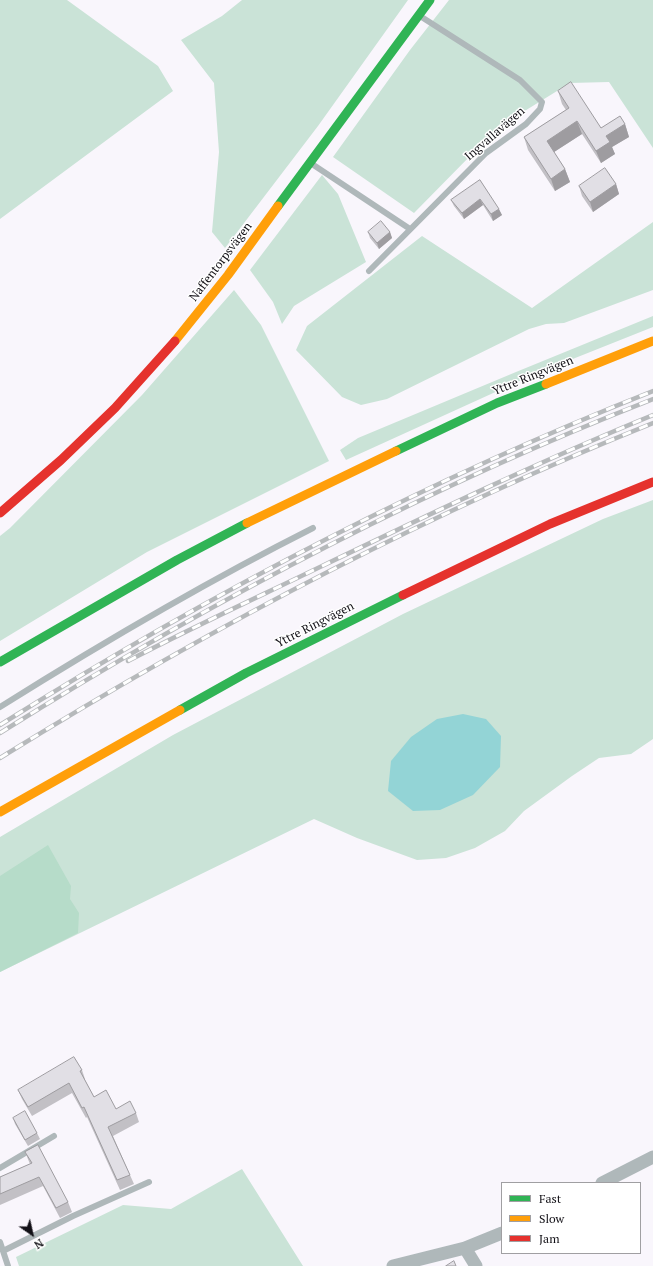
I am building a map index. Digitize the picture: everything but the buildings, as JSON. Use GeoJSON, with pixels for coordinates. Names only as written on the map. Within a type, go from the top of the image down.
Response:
{"type":"FeatureCollection","features":[{"type":"Feature","properties":{"kind":"main road","name":"Naffentorpsvägen"},"geometry":{"type":"LineString","coordinates":[[0,512],[61,460],[115,408],[186,328],[228,275],[430,0]]}},
{"type":"Feature","properties":{"kind":"main road","name":"Yttre Ringvägen"},"geometry":{"type":"LineString","coordinates":[[0,662],[177,560],[270,511],[497,403],[653,341]]}},
{"type":"Feature","properties":{"kind":"main road","name":"Yttre Ringvägen"},"geometry":{"type":"LineString","coordinates":[[0,813],[15,803],[260,666],[414,589],[550,524],[653,482]]}},
{"type":"Feature","properties":{"kind":"street"},"geometry":{"type":"LineString","coordinates":[[604,1182],[653,1157]]}},
{"type":"Feature","properties":{"kind":"street"},"geometry":{"type":"LineString","coordinates":[[392,1266],[465,1248],[501,1233]]}},
{"type":"Feature","properties":{"kind":"street"},"geometry":{"type":"LineString","coordinates":[[465,1248],[476,1266]]}},
{"type":"Feature","properties":{"kind":"lane","name":"Ingvallavägen"},"geometry":{"type":"LineString","coordinates":[[369,270],[486,154],[526,124],[540,109],[542,102],[520,80],[419,15]]}},
{"type":"Feature","properties":{"kind":"lane"},"geometry":{"type":"LineString","coordinates":[[310,163],[410,229]]}},
{"type":"Feature","properties":{"kind":"lane"},"geometry":{"type":"LineString","coordinates":[[0,707],[126,630],[313,528]]}},
{"type":"Feature","properties":{"kind":"lane"},"geometry":{"type":"LineString","coordinates":[[0,1168],[54,1136]]}},
{"type":"Feature","properties":{"kind":"lane"},"geometry":{"type":"LineString","coordinates":[[3,1251],[73,1216],[149,1182]]}},
{"type":"Feature","properties":{"kind":"lane"},"geometry":{"type":"LineString","coordinates":[[0,1242],[8,1266]]}},
{"type":"Feature","properties":{"kind":"green space"},"geometry":{"type":"Polygon","coordinates":[[[0,0],[67,0],[158,66],[173,91],[0,219],[0,0]]]}},
{"type":"Feature","properties":{"kind":"green space"},"geometry":{"type":"Polygon","coordinates":[[[242,0],[408,0],[318,126],[225,248],[212,232],[219,152],[214,83],[181,40],[222,16],[242,0]]]}},
{"type":"Feature","properties":{"kind":"green space"},"geometry":{"type":"Polygon","coordinates":[[[449,0],[653,0],[653,148],[609,82],[570,83],[523,112],[477,149],[414,213],[333,157],[410,50],[449,0]]]}},
{"type":"Feature","properties":{"kind":"green space"},"geometry":{"type":"Polygon","coordinates":[[[322,175],[338,194],[366,262],[294,306],[282,324],[273,302],[250,270],[322,175]]]}},
{"type":"Feature","properties":{"kind":"green space"},"geometry":{"type":"Polygon","coordinates":[[[653,222],[653,290],[564,323],[546,324],[529,329],[387,399],[361,405],[342,397],[296,350],[307,326],[422,236],[532,308],[653,222]]]}},
{"type":"Feature","properties":{"kind":"green space"},"geometry":{"type":"Polygon","coordinates":[[[234,290],[261,325],[329,461],[147,552],[0,641],[0,536],[10,528],[142,395],[234,290]]]}},
{"type":"Feature","properties":{"kind":"green space"},"geometry":{"type":"Polygon","coordinates":[[[653,316],[653,327],[535,374],[346,460],[340,450],[358,438],[653,316]]]}},
{"type":"Feature","properties":{"kind":"green space"},"geometry":{"type":"Polygon","coordinates":[[[653,500],[653,739],[631,754],[599,758],[524,811],[505,831],[475,848],[446,858],[417,860],[357,838],[314,819],[0,972],[0,837],[173,735],[403,614],[603,519],[653,500]]]}},
{"type":"Feature","properties":{"kind":"green space"},"geometry":{"type":"Polygon","coordinates":[[[48,845],[71,886],[70,899],[79,913],[78,933],[0,972],[0,876],[48,845]]]}},
{"type":"Feature","properties":{"kind":"green space"},"geometry":{"type":"Polygon","coordinates":[[[242,1169],[303,1266],[19,1266],[16,1257],[123,1205],[171,1209],[242,1169]]]}},
{"type":"Feature","properties":{"kind":"water"},"geometry":{"type":"Polygon","coordinates":[[[463,714],[486,719],[501,736],[500,767],[473,795],[440,810],[413,811],[388,791],[391,761],[411,737],[437,719],[463,714]]]}},
{"type":"Feature","properties":{"kind":"railway"},"geometry":{"type":"LineString","coordinates":[[0,725],[157,631],[237,586],[319,543],[484,463],[653,391]]}},
{"type":"Feature","properties":{"kind":"railway"},"geometry":{"type":"LineString","coordinates":[[0,733],[157,638],[319,551],[484,470],[653,399]]}},
{"type":"Feature","properties":{"kind":"railway"},"geometry":{"type":"LineString","coordinates":[[128,661],[224,613],[527,469],[653,415]]}},
{"type":"Feature","properties":{"kind":"railway"},"geometry":{"type":"LineString","coordinates":[[0,758],[157,664],[319,576],[485,495],[653,423]]}},
{"type":"Feature","properties":{"kind":"traffic: fast"},"geometry":{"type":"LineString","coordinates":[[278,206],[430,0]]}},
{"type":"Feature","properties":{"kind":"traffic: fast"},"geometry":{"type":"LineString","coordinates":[[396,451],[497,403],[546,384]]}},
{"type":"Feature","properties":{"kind":"traffic: fast"},"geometry":{"type":"LineString","coordinates":[[0,662],[177,560],[247,523]]}},
{"type":"Feature","properties":{"kind":"traffic: fast"},"geometry":{"type":"LineString","coordinates":[[180,710],[246,673],[403,595]]}},
{"type":"Feature","properties":{"kind":"traffic: slow"},"geometry":{"type":"LineString","coordinates":[[175,341],[228,275],[278,206]]}},
{"type":"Feature","properties":{"kind":"traffic: slow"},"geometry":{"type":"LineString","coordinates":[[546,384],[653,341]]}},
{"type":"Feature","properties":{"kind":"traffic: slow"},"geometry":{"type":"LineString","coordinates":[[247,523],[396,451]]}},
{"type":"Feature","properties":{"kind":"traffic: slow"},"geometry":{"type":"LineString","coordinates":[[0,812],[180,710]]}},
{"type":"Feature","properties":{"kind":"traffic: jam"},"geometry":{"type":"LineString","coordinates":[[0,513],[61,460],[115,408],[175,341]]}},
{"type":"Feature","properties":{"kind":"traffic: jam"},"geometry":{"type":"LineString","coordinates":[[403,595],[550,524],[653,482]]}}]}
